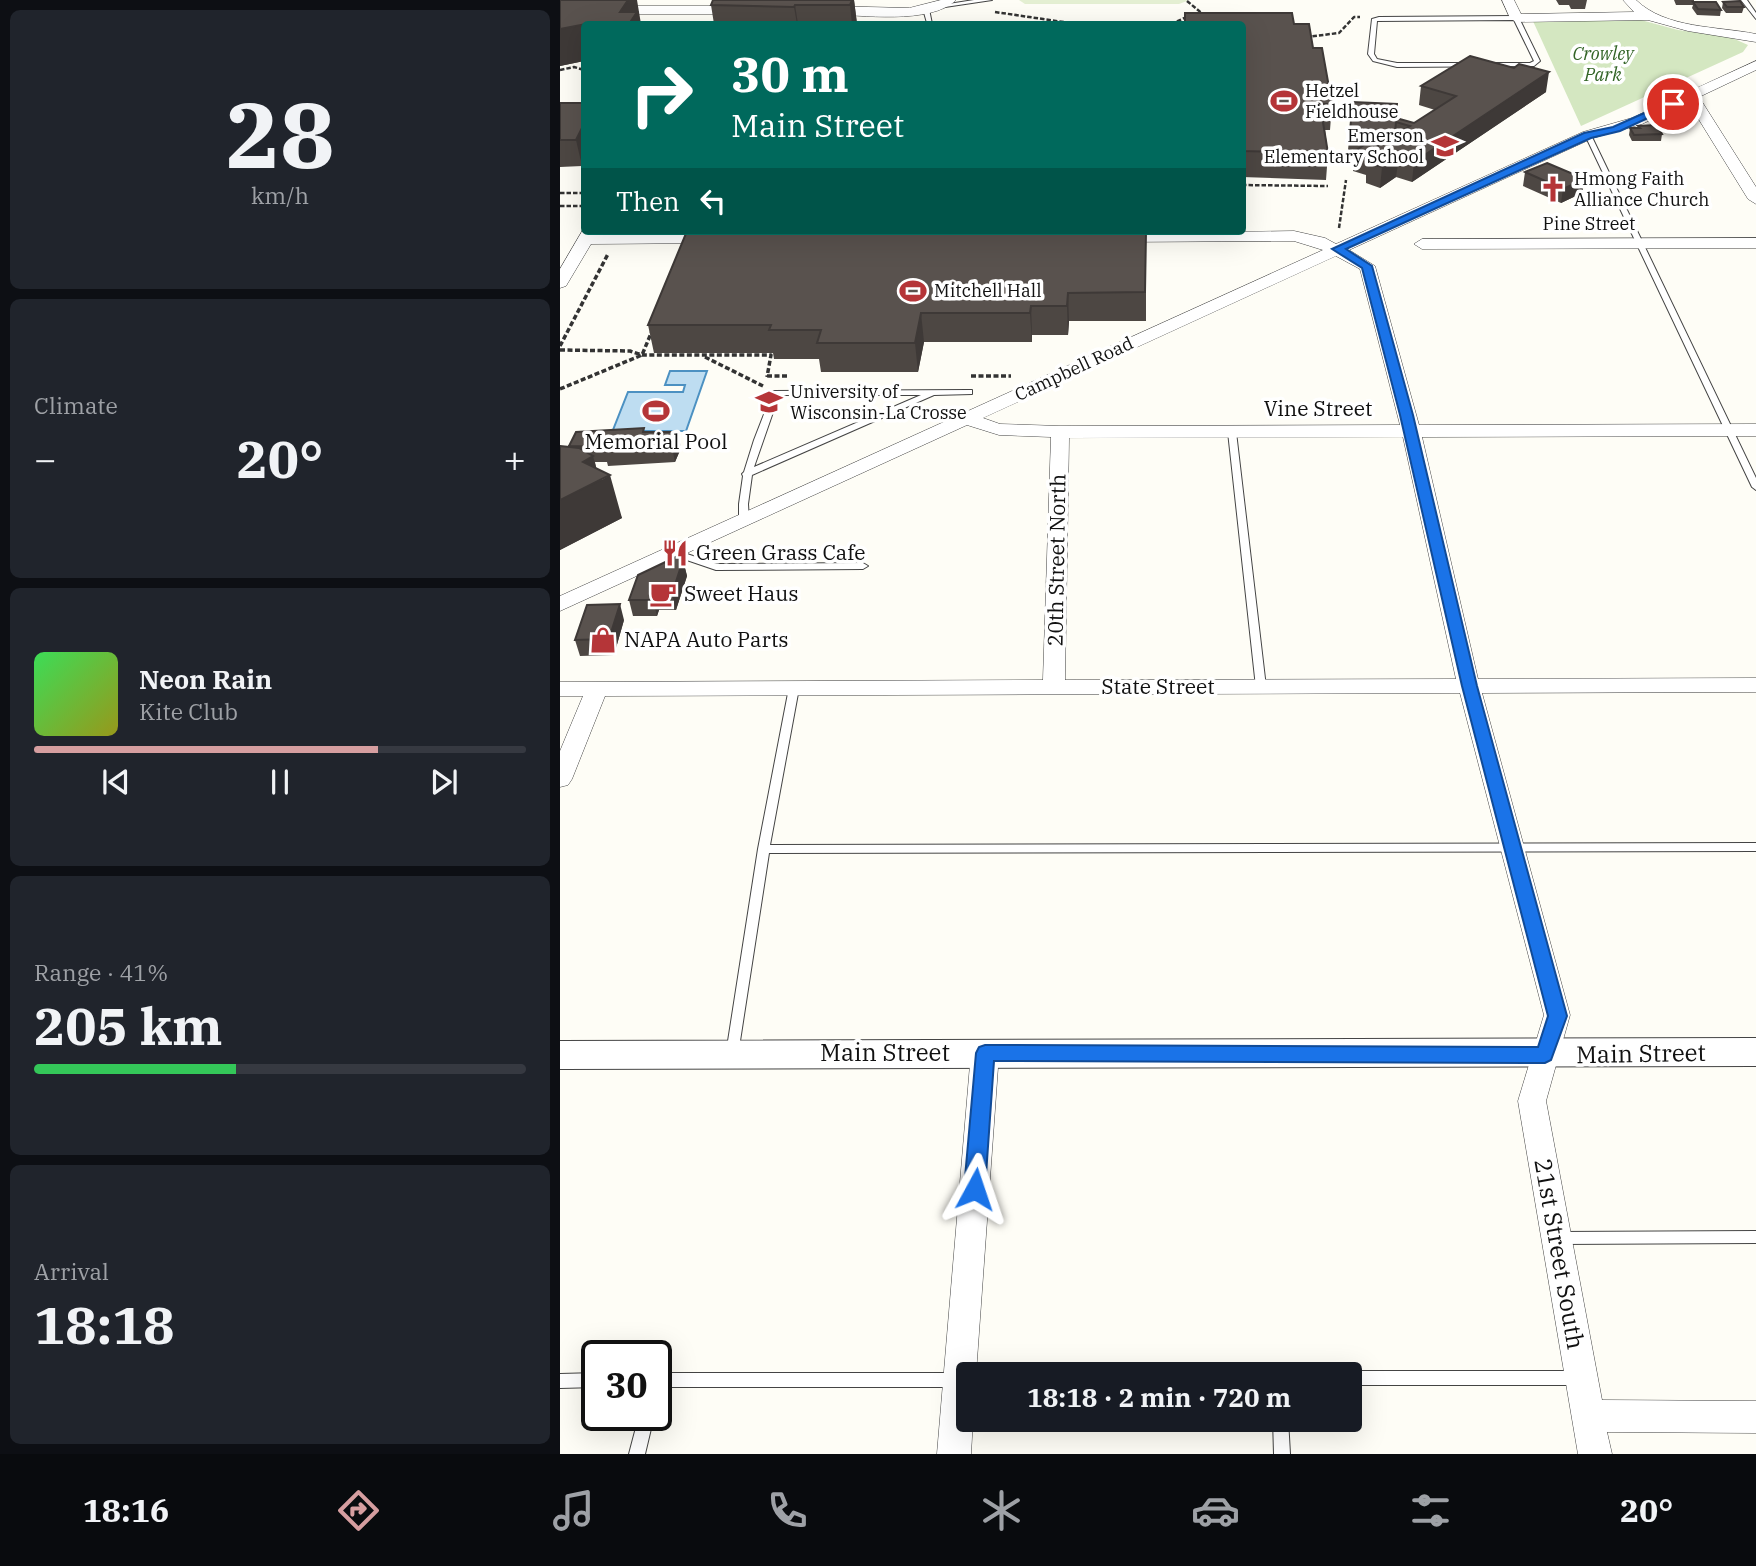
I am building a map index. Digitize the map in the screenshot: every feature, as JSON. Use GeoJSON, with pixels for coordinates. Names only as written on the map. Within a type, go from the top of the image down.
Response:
{"type":"FeatureCollection","features":[{"type":"Feature","properties":{"kind":"street"},"geometry":{"type":"LineString","coordinates":[[682,5],[693,0]]}},
{"type":"Feature","properties":{"kind":"street"},"geometry":{"type":"LineString","coordinates":[[1508,0],[1516,18],[1648,16]]}},
{"type":"Feature","properties":{"kind":"street"},"geometry":{"type":"LineString","coordinates":[[1629,0],[1648,16],[1674,24],[1756,38]]}},
{"type":"Feature","properties":{"kind":"street"},"geometry":{"type":"LineString","coordinates":[[560,10],[682,5],[750,10]]}},
{"type":"Feature","properties":{"kind":"street"},"geometry":{"type":"LineString","coordinates":[[819,10],[847,6],[938,6]]}},
{"type":"Feature","properties":{"kind":"street","name":"Campbell Road"},"geometry":{"type":"LineString","coordinates":[[560,604],[966,419],[1338,238],[1588,135],[1617,129],[1756,53]]}},
{"type":"Feature","properties":{"kind":"street","name":"Campbell Road"},"geometry":{"type":"LineString","coordinates":[[1688,90],[1756,65]]}},
{"type":"Feature","properties":{"kind":"street"},"geometry":{"type":"LineString","coordinates":[[1688,90],[1756,199]]}},
{"type":"Feature","properties":{"kind":"street"},"geometry":{"type":"LineString","coordinates":[[560,283],[588,235],[734,238]]}},
{"type":"Feature","properties":{"kind":"street"},"geometry":{"type":"LineString","coordinates":[[1103,237],[1338,238]]}},
{"type":"Feature","properties":{"kind":"street","name":"21st Street South"},"geometry":{"type":"LineString","coordinates":[[1338,238],[1367,266],[1411,431],[1469,686],[1557,1016],[1532,1101],[1595,1454]]}},
{"type":"Feature","properties":{"kind":"street","name":"Pine Street"},"geometry":{"type":"LineString","coordinates":[[1422,244],[1756,243]]}},
{"type":"Feature","properties":{"kind":"street","name":"Vine Street"},"geometry":{"type":"LineString","coordinates":[[966,419],[999,429],[1060,432],[1756,430]]}},
{"type":"Feature","properties":{"kind":"street","name":"20th Street North"},"geometry":{"type":"LineString","coordinates":[[1054,688],[1060,432]]}},
{"type":"Feature","properties":{"kind":"street","name":"State Street"},"geometry":{"type":"LineString","coordinates":[[560,689],[1756,685]]}},
{"type":"Feature","properties":{"kind":"street"},"geometry":{"type":"LineString","coordinates":[[560,779],[597,689]]}},
{"type":"Feature","properties":{"kind":"street","name":"Main Street"},"geometry":{"type":"LineString","coordinates":[[560,1055],[1545,1055],[1756,1052]]}},
{"type":"Feature","properties":{"kind":"street"},"geometry":{"type":"LineString","coordinates":[[965,1362],[985,1053]]}},
{"type":"Feature","properties":{"kind":"street"},"geometry":{"type":"LineString","coordinates":[[1587,1416],[1756,1417]]}},
{"type":"Feature","properties":{"kind":"street"},"geometry":{"type":"LineString","coordinates":[[954,1454],[957,1432]]}},
{"type":"Feature","properties":{"kind":"lane"},"geometry":{"type":"LineString","coordinates":[[938,6],[989,0]]}},
{"type":"Feature","properties":{"kind":"lane"},"geometry":{"type":"LineString","coordinates":[[1744,0],[1756,17]]}},
{"type":"Feature","properties":{"kind":"lane"},"geometry":{"type":"LineString","coordinates":[[1516,18],[1537,61],[1532,65],[1397,65],[1375,60],[1371,54],[1374,20],[1516,18]]}},
{"type":"Feature","properties":{"kind":"lane"},"geometry":{"type":"LineString","coordinates":[[1588,135],[1756,487]]}},
{"type":"Feature","properties":{"kind":"lane"},"geometry":{"type":"LineString","coordinates":[[744,521],[746,474],[776,393],[969,392]]}},
{"type":"Feature","properties":{"kind":"lane"},"geometry":{"type":"LineString","coordinates":[[746,474],[934,393]]}},
{"type":"Feature","properties":{"kind":"lane"},"geometry":{"type":"LineString","coordinates":[[1232,432],[1261,687]]}},
{"type":"Feature","properties":{"kind":"lane"},"geometry":{"type":"LineString","coordinates":[[675,553],[716,567],[863,566]]}},
{"type":"Feature","properties":{"kind":"lane"},"geometry":{"type":"LineString","coordinates":[[732,1054],[764,849],[794,688]]}},
{"type":"Feature","properties":{"kind":"lane"},"geometry":{"type":"LineString","coordinates":[[764,849],[1756,847]]}},
{"type":"Feature","properties":{"kind":"lane"},"geometry":{"type":"LineString","coordinates":[[1556,1238],[1756,1237]]}},
{"type":"Feature","properties":{"kind":"lane"},"geometry":{"type":"LineString","coordinates":[[1362,1378],[1580,1378]]}},
{"type":"Feature","properties":{"kind":"lane"},"geometry":{"type":"LineString","coordinates":[[560,1381],[581,1380]]}},
{"type":"Feature","properties":{"kind":"lane"},"geometry":{"type":"LineString","coordinates":[[672,1380],[956,1380]]}},
{"type":"Feature","properties":{"kind":"lane"},"geometry":{"type":"LineString","coordinates":[[637,1454],[642,1431]]}},
{"type":"Feature","properties":{"kind":"lane"},"geometry":{"type":"LineString","coordinates":[[1281,1432],[1282,1454]]}},
{"type":"Feature","properties":{"kind":"path"},"geometry":{"type":"LineString","coordinates":[[1187,1],[1208,18]]}},
{"type":"Feature","properties":{"kind":"path"},"geometry":{"type":"LineString","coordinates":[[991,11],[1057,21]]}},
{"type":"Feature","properties":{"kind":"path"},"geometry":{"type":"LineString","coordinates":[[1178,21],[1200,11]]}},
{"type":"Feature","properties":{"kind":"path"},"geometry":{"type":"LineString","coordinates":[[1297,37],[1324,37],[1339,33],[1354,17],[1360,17]]}},
{"type":"Feature","properties":{"kind":"path"},"geometry":{"type":"LineString","coordinates":[[560,70],[574,67],[581,69]]}},
{"type":"Feature","properties":{"kind":"path"},"geometry":{"type":"LineString","coordinates":[[1338,238],[1346,180]]}},
{"type":"Feature","properties":{"kind":"path"},"geometry":{"type":"LineString","coordinates":[[1246,186],[1328,186]]}},
{"type":"Feature","properties":{"kind":"path"},"geometry":{"type":"LineString","coordinates":[[560,193],[581,192]]}},
{"type":"Feature","properties":{"kind":"path"},"geometry":{"type":"LineString","coordinates":[[560,206],[581,206]]}},
{"type":"Feature","properties":{"kind":"path"},"geometry":{"type":"LineString","coordinates":[[610,249],[560,348],[631,351],[642,355],[771,355],[767,376]]}},
{"type":"Feature","properties":{"kind":"path"},"geometry":{"type":"LineString","coordinates":[[560,389],[642,355],[656,319]]}},
{"type":"Feature","properties":{"kind":"path"},"geometry":{"type":"LineString","coordinates":[[703,355],[776,393]]}},
{"type":"Feature","properties":{"kind":"green space"},"geometry":{"type":"Polygon","coordinates":[[[1019,0],[1187,1],[1179,4],[1025,4],[1019,0]]]}},
{"type":"Feature","properties":{"kind":"green space","name":"Crowley Park"},"geometry":{"type":"Polygon","coordinates":[[[1532,19],[1641,20],[1678,30],[1730,37],[1748,45],[1743,52],[1581,126],[1532,19]]]}},
{"type":"Feature","properties":{"kind":"water","name":"Memorial Pool"},"geometry":{"type":"Polygon","coordinates":[[[670,371],[707,371],[686,431],[638,431],[611,435],[628,392],[683,392],[685,385],[665,385],[670,371]]]}},
{"type":"Feature","properties":{"kind":"building"},"geometry":{"type":"Polygon","coordinates":[[[560,0],[628,0],[620,12],[637,12],[631,21],[581,21],[581,25],[560,29],[560,0]]]}},
{"type":"Feature","properties":{"kind":"building"},"geometry":{"type":"Polygon","coordinates":[[[713,0],[852,0],[850,5],[794,7],[711,5],[713,0]]]}},
{"type":"Feature","properties":{"kind":"building"},"geometry":{"type":"Polygon","coordinates":[[[1740,1],[1744,7],[1727,7],[1723,2],[1740,1]]]}},
{"type":"Feature","properties":{"kind":"building"},"geometry":{"type":"Polygon","coordinates":[[[1693,2],[1716,2],[1721,10],[1698,9],[1693,2]]]}},
{"type":"Feature","properties":{"kind":"building","name":"Hetzel Fieldhouse"},"geometry":{"type":"Polygon","coordinates":[[[1185,13],[1292,13],[1294,24],[1309,24],[1313,48],[1322,48],[1332,104],[1320,104],[1328,153],[1246,151],[1246,21],[1185,21],[1185,13]]]}},
{"type":"Feature","properties":{"kind":"building"},"geometry":{"type":"Polygon","coordinates":[[[1470,56],[1514,68],[1519,64],[1549,72],[1414,162],[1399,157],[1382,167],[1367,163],[1376,157],[1355,151],[1367,143],[1378,146],[1410,126],[1396,122],[1395,133],[1350,130],[1353,102],[1397,104],[1396,118],[1414,123],[1456,96],[1421,86],[1470,56]]]}},
{"type":"Feature","properties":{"kind":"building"},"geometry":{"type":"Polygon","coordinates":[[[560,103],[581,103],[581,130],[576,140],[560,140],[560,103]]]}},
{"type":"Feature","properties":{"kind":"building"},"geometry":{"type":"Polygon","coordinates":[[[1657,125],[1662,134],[1634,135],[1630,128],[1640,128],[1638,126],[1657,125]]]}},
{"type":"Feature","properties":{"kind":"building"},"geometry":{"type":"Polygon","coordinates":[[[1547,163],[1585,179],[1563,189],[1525,172],[1547,163]]]}},
{"type":"Feature","properties":{"kind":"building","name":"Mitchell Hall"},"geometry":{"type":"Polygon","coordinates":[[[685,235],[1146,235],[1145,292],[1068,293],[1067,306],[1031,306],[1030,313],[921,313],[915,343],[817,343],[821,330],[769,330],[771,325],[648,325],[685,235]]]}},
{"type":"Feature","properties":{"kind":"building"},"geometry":{"type":"Polygon","coordinates":[[[644,428],[643,432],[678,432],[672,447],[604,450],[605,447],[569,446],[576,432],[644,428]]]}},
{"type":"Feature","properties":{"kind":"building"},"geometry":{"type":"Polygon","coordinates":[[[560,446],[579,448],[593,456],[583,462],[610,475],[560,500],[560,446]]]}},
{"type":"Feature","properties":{"kind":"building"},"geometry":{"type":"Polygon","coordinates":[[[678,556],[683,560],[672,594],[655,594],[653,600],[629,600],[638,575],[678,556]]]}},
{"type":"Feature","properties":{"kind":"building"},"geometry":{"type":"Polygon","coordinates":[[[620,604],[609,639],[575,640],[587,605],[620,604]]]}},
{"type":"Feature","properties":{"kind":"place","name":"Hetzel Fieldhouse"},"geometry":{"type":"Point","coordinates":[1284,101]}},
{"type":"Feature","properties":{"kind":"place","name":"Emerson Elementary School"},"geometry":{"type":"Point","coordinates":[1445,146]}},
{"type":"Feature","properties":{"kind":"place","name":"Hmong Faith Alliance Church"},"geometry":{"type":"Point","coordinates":[1553,189]}},
{"type":"Feature","properties":{"kind":"place","name":"Mitchell Hall"},"geometry":{"type":"Point","coordinates":[913,291]}},
{"type":"Feature","properties":{"kind":"place","name":"University of Wisconsin-La Crosse"},"geometry":{"type":"Point","coordinates":[769,402]}},
{"type":"Feature","properties":{"kind":"place","name":"Memorial Pool"},"geometry":{"type":"Point","coordinates":[656,411]}},
{"type":"Feature","properties":{"kind":"place","name":"Green Grass Cafe"},"geometry":{"type":"Point","coordinates":[675,553]}},
{"type":"Feature","properties":{"kind":"place","name":"Sweet Haus"},"geometry":{"type":"Point","coordinates":[663,594]}},
{"type":"Feature","properties":{"kind":"place","name":"NAPA Auto Parts"},"geometry":{"type":"Point","coordinates":[603,640]}},
{"type":"Feature","properties":{"kind":"route"},"geometry":{"type":"LineString","coordinates":[[975,1189],[985,1053],[1545,1055],[1557,1016],[1469,686],[1407,415],[1367,266],[1337,249],[1588,135],[1617,129],[1673,104]]}}]}
